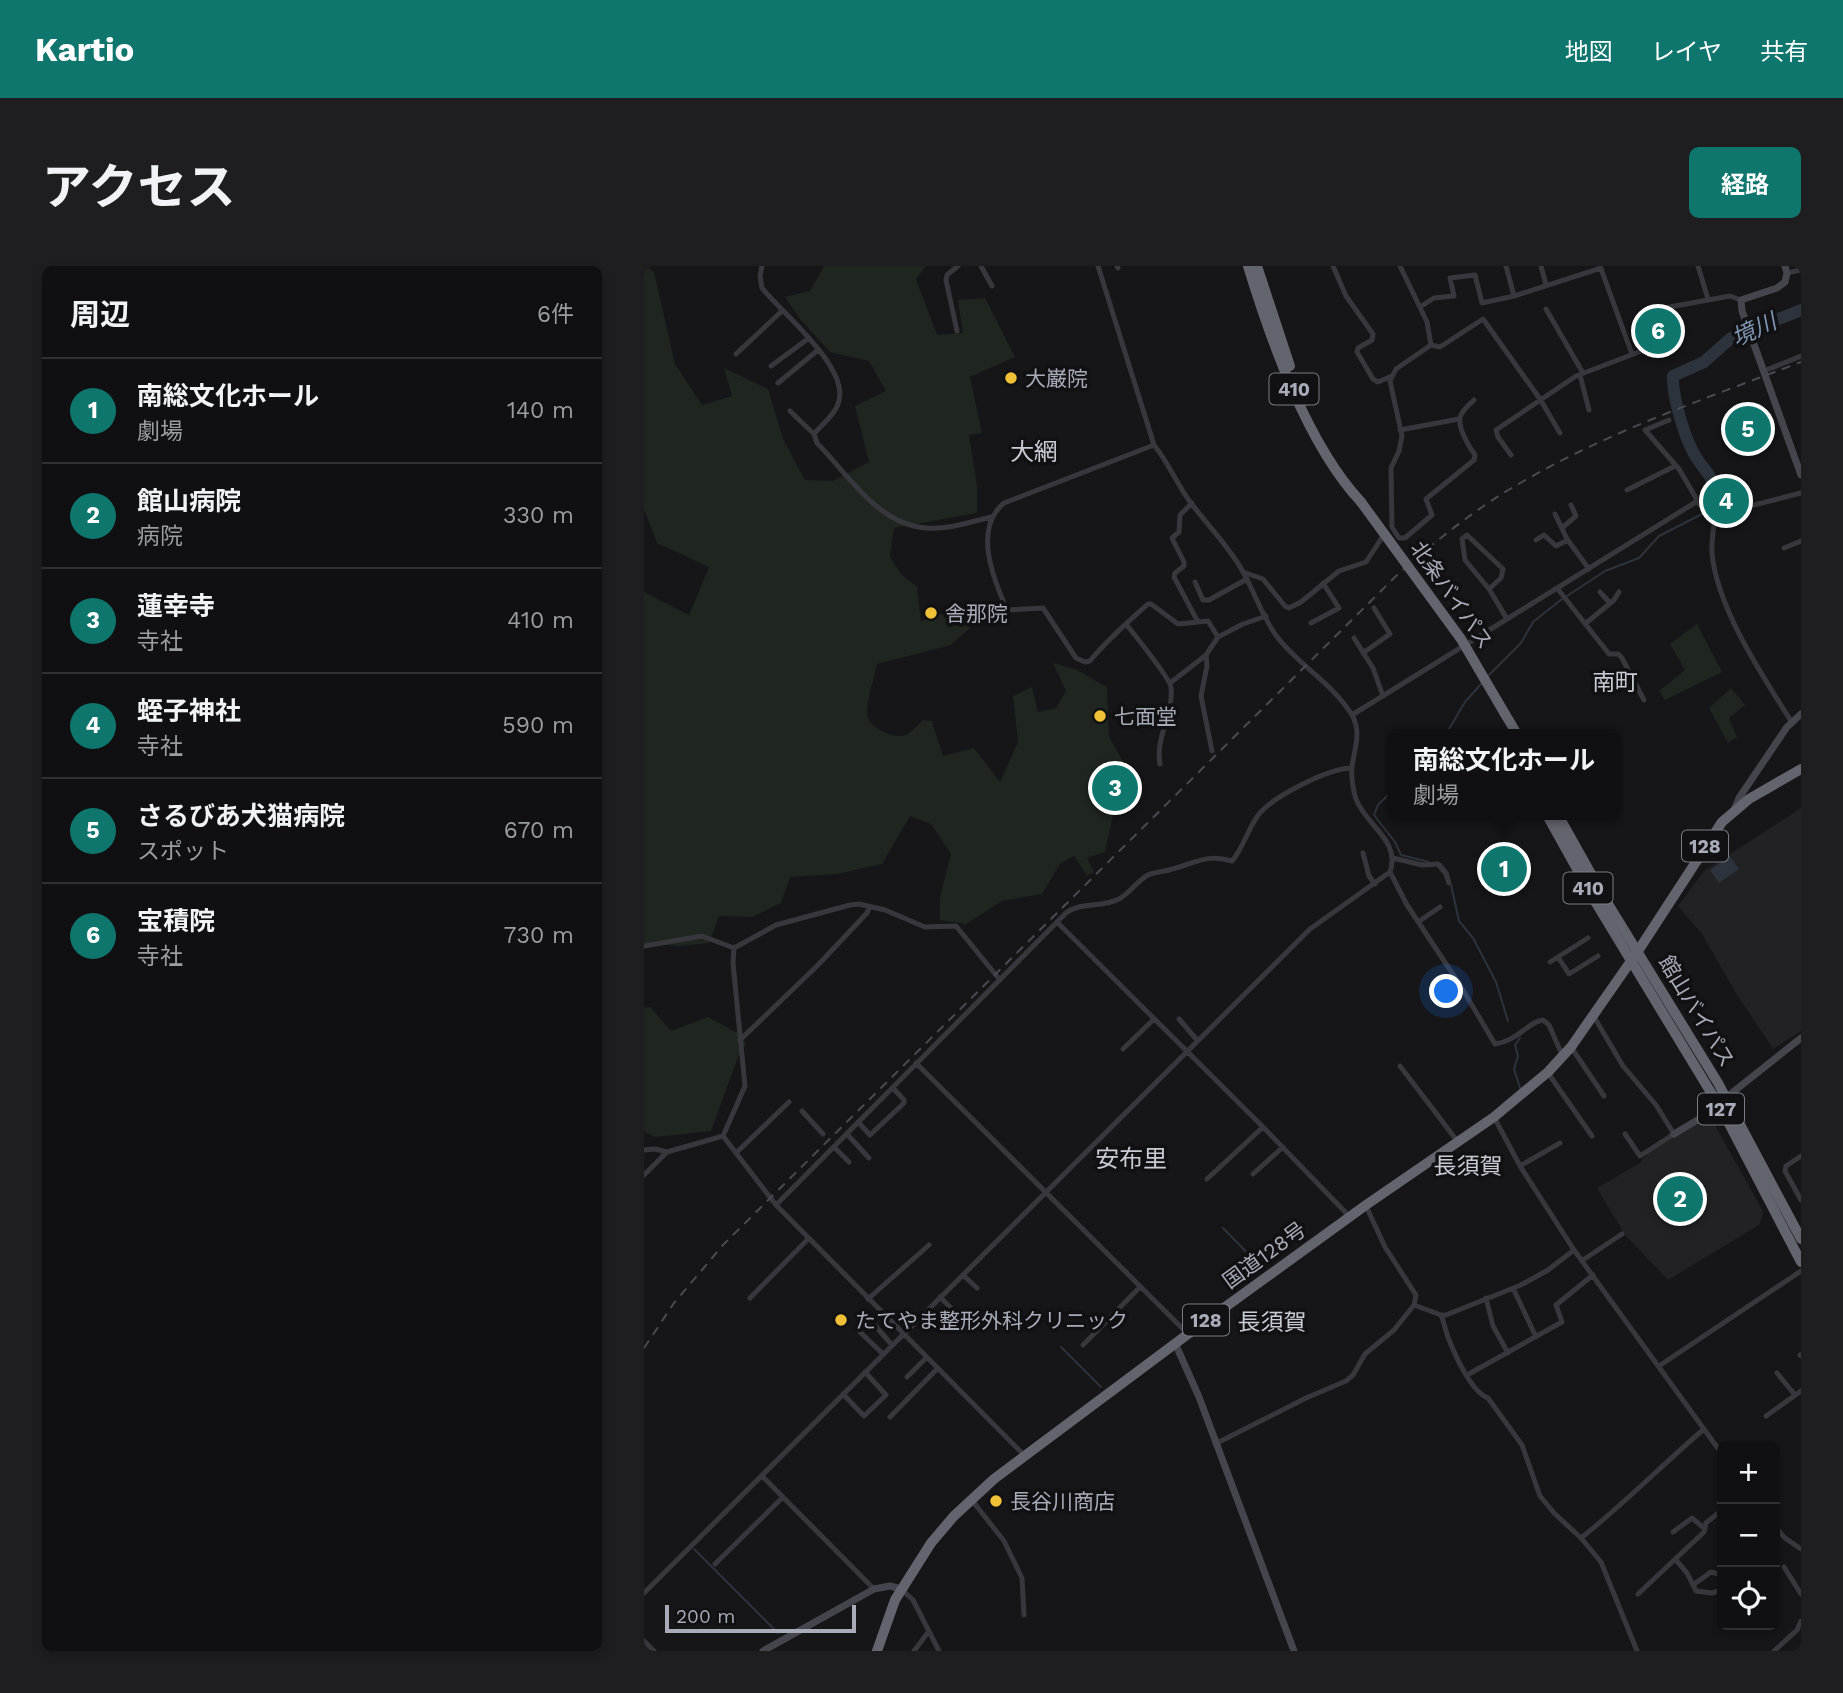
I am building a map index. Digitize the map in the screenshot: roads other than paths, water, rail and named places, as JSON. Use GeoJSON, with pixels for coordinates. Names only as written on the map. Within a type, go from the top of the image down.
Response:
{"type":"FeatureCollection","features":[{"type":"Feature","properties":{"kind":"highway","name":"北条バイパス"},"geometry":{"type":"LineString","coordinates":[[1254,267],[1272,339],[1305,414],[1333,464],[1461,639],[1512,729]]}},
{"type":"Feature","properties":{"kind":"highway","name":"128"},"geometry":{"type":"LineString","coordinates":[[1631,961],[1713,835],[1734,810],[1801,769]]}},
{"type":"Feature","properties":{"kind":"highway","name":"410"},"geometry":{"type":"LineString","coordinates":[[1550,820],[1631,961]]}},
{"type":"Feature","properties":{"kind":"highway","name":"410"},"geometry":{"type":"LineString","coordinates":[[1561,820],[1638,951]]}},
{"type":"Feature","properties":{"kind":"highway","name":"館山バイパス"},"geometry":{"type":"LineString","coordinates":[[1638,951],[1801,1239]]}},
{"type":"Feature","properties":{"kind":"highway","name":"館山バイパス"},"geometry":{"type":"LineString","coordinates":[[1631,961],[1721,1099],[1801,1262]]}},
{"type":"Feature","properties":{"kind":"highway","name":"国道128号"},"geometry":{"type":"LineString","coordinates":[[877,1651],[901,1589],[931,1543],[971,1499],[1024,1455],[1175,1343],[1350,1216],[1494,1117],[1548,1073],[1571,1047],[1631,961]]}},
{"type":"Feature","properties":{"kind":"street"},"geometry":{"type":"LineString","coordinates":[[762,266],[762,288],[809,338],[837,379],[840,402],[814,434]]}},
{"type":"Feature","properties":{"kind":"street"},"geometry":{"type":"LineString","coordinates":[[957,331],[946,280],[947,275],[958,266]]}},
{"type":"Feature","properties":{"kind":"street"},"geometry":{"type":"LineString","coordinates":[[981,266],[992,286]]}},
{"type":"Feature","properties":{"kind":"street"},"geometry":{"type":"LineString","coordinates":[[644,1593],[1310,929],[1390,872],[1393,858],[1388,842],[1362,811],[1355,797],[1352,768],[1357,728],[1352,715],[1321,680],[1284,645],[1243,572],[1192,503],[1164,456],[1154,445],[1098,266]]}},
{"type":"Feature","properties":{"kind":"street"},"geometry":{"type":"LineString","coordinates":[[1333,266],[1346,296],[1373,334],[1372,340],[1358,348],[1357,352],[1373,379],[1378,382],[1392,376]]}},
{"type":"Feature","properties":{"kind":"street"},"geometry":{"type":"LineString","coordinates":[[1400,266],[1427,322],[1431,345]]}},
{"type":"Feature","properties":{"kind":"street"},"geometry":{"type":"LineString","coordinates":[[1506,266],[1514,296]]}},
{"type":"Feature","properties":{"kind":"street"},"geometry":{"type":"LineString","coordinates":[[1541,266],[1546,285]]}},
{"type":"Feature","properties":{"kind":"street"},"geometry":{"type":"LineString","coordinates":[[1698,266],[1708,299]]}},
{"type":"Feature","properties":{"kind":"street"},"geometry":{"type":"LineString","coordinates":[[1420,307],[1434,298],[1454,296],[1450,278],[1475,275],[1482,303],[1514,296],[1600,267],[1632,354]]}},
{"type":"Feature","properties":{"kind":"street"},"geometry":{"type":"LineString","coordinates":[[1511,455],[1496,430],[1581,374],[1667,340],[1664,308],[1730,296],[1741,300],[1777,288],[1785,282],[1786,270],[1801,270]]}},
{"type":"Feature","properties":{"kind":"street"},"geometry":{"type":"LineString","coordinates":[[1741,300],[1745,323],[1801,475]]}},
{"type":"Feature","properties":{"kind":"street"},"geometry":{"type":"LineString","coordinates":[[1546,309],[1581,374],[1589,410]]}},
{"type":"Feature","properties":{"kind":"street"},"geometry":{"type":"LineString","coordinates":[[736,354],[782,311]]}},
{"type":"Feature","properties":{"kind":"street"},"geometry":{"type":"LineString","coordinates":[[1459,419],[1475,455],[1474,460],[1426,499],[1432,515],[1405,538],[1399,538],[1392,527],[1391,468],[1402,436],[1391,388],[1392,376],[1395,369],[1431,345],[1440,347],[1483,319],[1540,399],[1560,433]]}},
{"type":"Feature","properties":{"kind":"street"},"geometry":{"type":"LineString","coordinates":[[771,366],[809,338]]}},
{"type":"Feature","properties":{"kind":"street"},"geometry":{"type":"LineString","coordinates":[[778,383],[818,350]]}},
{"type":"Feature","properties":{"kind":"street"},"geometry":{"type":"LineString","coordinates":[[1764,371],[1801,356]]}},
{"type":"Feature","properties":{"kind":"street"},"geometry":{"type":"LineString","coordinates":[[1400,430],[1459,419],[1474,400]]}},
{"type":"Feature","properties":{"kind":"street"},"geometry":{"type":"LineString","coordinates":[[790,411],[814,434],[817,443],[872,502],[894,519],[928,529],[991,517],[1004,503],[1154,445]]}},
{"type":"Feature","properties":{"kind":"street"},"geometry":{"type":"LineString","coordinates":[[1669,421],[1645,430],[1675,466],[1696,502],[1713,514],[1741,510],[1801,493]]}},
{"type":"Feature","properties":{"kind":"street"},"geometry":{"type":"LineString","coordinates":[[1627,490],[1675,466]]}},
{"type":"Feature","properties":{"kind":"street"},"geometry":{"type":"LineString","coordinates":[[1352,715],[1507,619],[1559,591],[1588,569],[1696,502]]}},
{"type":"Feature","properties":{"kind":"street"},"geometry":{"type":"LineString","coordinates":[[1192,503],[1180,515],[1179,531],[1172,538],[1184,562],[1184,566],[1174,576],[1198,622]]}},
{"type":"Feature","properties":{"kind":"street"},"geometry":{"type":"LineString","coordinates":[[1562,528],[1576,516],[1571,505]]}},
{"type":"Feature","properties":{"kind":"street"},"geometry":{"type":"LineString","coordinates":[[1555,514],[1568,540],[1588,569]]}},
{"type":"Feature","properties":{"kind":"street"},"geometry":{"type":"LineString","coordinates":[[1713,514],[1713,563],[1730,615],[1791,721]]}},
{"type":"Feature","properties":{"kind":"street"},"geometry":{"type":"LineString","coordinates":[[991,517],[989,560],[1007,610],[1043,608],[1076,658],[1090,661],[1115,632],[1147,604],[1151,604],[1178,624],[1211,622],[1218,637]]}},
{"type":"Feature","properties":{"kind":"street"},"geometry":{"type":"LineString","coordinates":[[1243,572],[1263,579],[1285,606],[1289,607],[1301,603],[1339,571],[1366,562],[1381,537],[1392,527]]}},
{"type":"Feature","properties":{"kind":"street"},"geometry":{"type":"LineString","coordinates":[[1489,589],[1501,578],[1503,569],[1467,535],[1462,539],[1465,560],[1489,589],[1507,619]]}},
{"type":"Feature","properties":{"kind":"street"},"geometry":{"type":"LineString","coordinates":[[1536,540],[1544,535],[1556,546],[1568,540]]}},
{"type":"Feature","properties":{"kind":"street"},"geometry":{"type":"LineString","coordinates":[[1784,548],[1801,541]]}},
{"type":"Feature","properties":{"kind":"street"},"geometry":{"type":"LineString","coordinates":[[1195,582],[1203,600],[1209,600],[1247,579]]}},
{"type":"Feature","properties":{"kind":"street"},"geometry":{"type":"LineString","coordinates":[[1311,623],[1339,608],[1323,583]]}},
{"type":"Feature","properties":{"kind":"street"},"geometry":{"type":"LineString","coordinates":[[1559,591],[1609,654],[1618,654],[1622,658],[1644,700]]}},
{"type":"Feature","properties":{"kind":"street"},"geometry":{"type":"LineString","coordinates":[[1600,592],[1610,603]]}},
{"type":"Feature","properties":{"kind":"street"},"geometry":{"type":"LineString","coordinates":[[1585,624],[1619,592]]}},
{"type":"Feature","properties":{"kind":"street"},"geometry":{"type":"LineString","coordinates":[[1363,653],[1390,634],[1374,608]]}},
{"type":"Feature","properties":{"kind":"street"},"geometry":{"type":"LineString","coordinates":[[1170,683],[1206,655],[1218,637],[1266,616]]}},
{"type":"Feature","properties":{"kind":"street"},"geometry":{"type":"LineString","coordinates":[[1126,624],[1170,683],[1170,702],[1158,749],[1160,764]]}},
{"type":"Feature","properties":{"kind":"street"},"geometry":{"type":"LineString","coordinates":[[1354,638],[1373,668],[1383,696]]}},
{"type":"Feature","properties":{"kind":"street"},"geometry":{"type":"LineString","coordinates":[[1206,655],[1207,666],[1201,696],[1212,751]]}},
{"type":"Feature","properties":{"kind":"street"},"geometry":{"type":"LineString","coordinates":[[1734,810],[1739,798],[1791,721],[1801,714]]}},
{"type":"Feature","properties":{"kind":"street"},"geometry":{"type":"LineString","coordinates":[[776,1206],[1072,909],[1121,898],[1150,874],[1202,859],[1218,857],[1232,862],[1258,815],[1272,802],[1320,777],[1344,768],[1352,768]]}},
{"type":"Feature","properties":{"kind":"street"},"geometry":{"type":"LineString","coordinates":[[1363,853],[1369,876],[1375,884]]}},
{"type":"Feature","properties":{"kind":"street"},"geometry":{"type":"LineString","coordinates":[[1393,858],[1422,865],[1438,864],[1446,874],[1448,883]]}},
{"type":"Feature","properties":{"kind":"street"},"geometry":{"type":"LineString","coordinates":[[1390,872],[1495,1045],[1509,1042],[1535,1020],[1542,1020],[1549,1026],[1563,1057]]}},
{"type":"Feature","properties":{"kind":"street"},"geometry":{"type":"LineString","coordinates":[[644,946],[702,936],[734,948],[776,925],[859,904],[885,910],[925,927],[956,926],[1000,980]]}},
{"type":"Feature","properties":{"kind":"street"},"geometry":{"type":"LineString","coordinates":[[1418,922],[1440,906]]}},
{"type":"Feature","properties":{"kind":"street"},"geometry":{"type":"LineString","coordinates":[[740,1040],[818,965],[867,914],[869,908]]}},
{"type":"Feature","properties":{"kind":"street"},"geometry":{"type":"LineString","coordinates":[[1058,923],[1350,1216]]}},
{"type":"Feature","properties":{"kind":"street"},"geometry":{"type":"LineString","coordinates":[[1550,962],[1588,938]]}},
{"type":"Feature","properties":{"kind":"street"},"geometry":{"type":"LineString","coordinates":[[644,1175],[667,1152],[723,1136],[746,1086],[734,948]]}},
{"type":"Feature","properties":{"kind":"street"},"geometry":{"type":"LineString","coordinates":[[1558,957],[1569,974],[1598,956]]}},
{"type":"Feature","properties":{"kind":"street"},"geometry":{"type":"LineString","coordinates":[[1592,1014],[1623,1066],[1656,1105],[1674,1134]]}},
{"type":"Feature","properties":{"kind":"street"},"geometry":{"type":"LineString","coordinates":[[1123,1049],[1154,1019]]}},
{"type":"Feature","properties":{"kind":"street"},"geometry":{"type":"LineString","coordinates":[[1179,1019],[1197,1040]]}},
{"type":"Feature","properties":{"kind":"street"},"geometry":{"type":"LineString","coordinates":[[1625,1134],[1640,1156],[1699,1119],[1801,1038]]}},
{"type":"Feature","properties":{"kind":"street"},"geometry":{"type":"LineString","coordinates":[[1571,1047],[1604,1096]]}},
{"type":"Feature","properties":{"kind":"street"},"geometry":{"type":"LineString","coordinates":[[916,1063],[1188,1334]]}},
{"type":"Feature","properties":{"kind":"street"},"geometry":{"type":"LineString","coordinates":[[1400,1066],[1458,1142]]}},
{"type":"Feature","properties":{"kind":"street"},"geometry":{"type":"LineString","coordinates":[[1548,1073],[1592,1136]]}},
{"type":"Feature","properties":{"kind":"street"},"geometry":{"type":"LineString","coordinates":[[858,1122],[870,1135],[904,1103],[893,1088]]}},
{"type":"Feature","properties":{"kind":"street"},"geometry":{"type":"LineString","coordinates":[[736,1153],[789,1102]]}},
{"type":"Feature","properties":{"kind":"street"},"geometry":{"type":"LineString","coordinates":[[802,1111],[823,1134]]}},
{"type":"Feature","properties":{"kind":"street"},"geometry":{"type":"LineString","coordinates":[[1494,1117],[1520,1166],[1574,1250],[1717,1447]]}},
{"type":"Feature","properties":{"kind":"street"},"geometry":{"type":"LineString","coordinates":[[1207,1179],[1263,1126]]}},
{"type":"Feature","properties":{"kind":"street"},"geometry":{"type":"LineString","coordinates":[[847,1134],[869,1158]]}},
{"type":"Feature","properties":{"kind":"street"},"geometry":{"type":"LineString","coordinates":[[723,1136],[776,1206],[1024,1455]]}},
{"type":"Feature","properties":{"kind":"street"},"geometry":{"type":"LineString","coordinates":[[1520,1166],[1560,1143]]}},
{"type":"Feature","properties":{"kind":"street"},"geometry":{"type":"LineString","coordinates":[[834,1147],[849,1162]]}},
{"type":"Feature","properties":{"kind":"street"},"geometry":{"type":"LineString","coordinates":[[1253,1174],[1283,1147]]}},
{"type":"Feature","properties":{"kind":"street"},"geometry":{"type":"LineString","coordinates":[[644,1150],[667,1152]]}},
{"type":"Feature","properties":{"kind":"street"},"geometry":{"type":"LineString","coordinates":[[1801,1156],[1786,1166],[1785,1171],[1801,1199]]}},
{"type":"Feature","properties":{"kind":"street"},"geometry":{"type":"LineString","coordinates":[[1215,1444],[1346,1381],[1353,1375],[1365,1354],[1394,1330],[1415,1305],[1416,1295],[1385,1247],[1366,1205]]}},
{"type":"Feature","properties":{"kind":"street"},"geometry":{"type":"LineString","coordinates":[[1583,1260],[1622,1234]]}},
{"type":"Feature","properties":{"kind":"street"},"geometry":{"type":"LineString","coordinates":[[750,1298],[808,1239]]}},
{"type":"Feature","properties":{"kind":"street"},"geometry":{"type":"LineString","coordinates":[[868,1299],[929,1245]]}},
{"type":"Feature","properties":{"kind":"street"},"geometry":{"type":"LineString","coordinates":[[1415,1305],[1446,1315],[1513,1288],[1548,1270],[1574,1250]]}},
{"type":"Feature","properties":{"kind":"street"},"geometry":{"type":"LineString","coordinates":[[1659,1366],[1801,1271]]}},
{"type":"Feature","properties":{"kind":"street"},"geometry":{"type":"LineString","coordinates":[[963,1275],[977,1289]]}},
{"type":"Feature","properties":{"kind":"street"},"geometry":{"type":"LineString","coordinates":[[1467,1375],[1562,1322],[1556,1305],[1593,1275]]}},
{"type":"Feature","properties":{"kind":"street"},"geometry":{"type":"LineString","coordinates":[[1083,1345],[1140,1287]]}},
{"type":"Feature","properties":{"kind":"street"},"geometry":{"type":"LineString","coordinates":[[1513,1288],[1536,1337]]}},
{"type":"Feature","properties":{"kind":"street"},"geometry":{"type":"LineString","coordinates":[[940,1297],[954,1311]]}},
{"type":"Feature","properties":{"kind":"street"},"geometry":{"type":"LineString","coordinates":[[1486,1298],[1493,1326],[1508,1353]]}},
{"type":"Feature","properties":{"kind":"street"},"geometry":{"type":"LineString","coordinates":[[1441,1315],[1448,1337],[1479,1395],[1488,1398],[1522,1445],[1540,1496],[1601,1562],[1637,1651]]}},
{"type":"Feature","properties":{"kind":"street"},"geometry":{"type":"LineString","coordinates":[[872,1322],[892,1345]]}},
{"type":"Feature","properties":{"kind":"street"},"geometry":{"type":"LineString","coordinates":[[860,1332],[883,1354]]}},
{"type":"Feature","properties":{"kind":"street"},"geometry":{"type":"LineString","coordinates":[[1175,1343],[1184,1359],[1294,1651]]}},
{"type":"Feature","properties":{"kind":"street"},"geometry":{"type":"LineString","coordinates":[[907,1377],[926,1358]]}},
{"type":"Feature","properties":{"kind":"street"},"geometry":{"type":"LineString","coordinates":[[890,1417],[937,1369]]}},
{"type":"Feature","properties":{"kind":"street"},"geometry":{"type":"LineString","coordinates":[[843,1394],[864,1416],[886,1395],[865,1373]]}},
{"type":"Feature","properties":{"kind":"street"},"geometry":{"type":"LineString","coordinates":[[1766,1416],[1798,1393],[1777,1373]]}},
{"type":"Feature","properties":{"kind":"street"},"geometry":{"type":"LineString","coordinates":[[1581,1538],[1704,1429]]}},
{"type":"Feature","properties":{"kind":"street"},"geometry":{"type":"LineString","coordinates":[[762,1476],[874,1589]]}},
{"type":"Feature","properties":{"kind":"street"},"geometry":{"type":"LineString","coordinates":[[715,1564],[783,1497]]}},
{"type":"Feature","properties":{"kind":"street"},"geometry":{"type":"LineString","coordinates":[[971,1499],[1004,1541],[1022,1578],[1024,1615]]}},
{"type":"Feature","properties":{"kind":"street"},"geometry":{"type":"LineString","coordinates":[[1638,1594],[1704,1532],[1706,1523],[1717,1514]]}},
{"type":"Feature","properties":{"kind":"street"},"geometry":{"type":"LineString","coordinates":[[1673,1532],[1692,1518],[1705,1529]]}},
{"type":"Feature","properties":{"kind":"street"},"geometry":{"type":"LineString","coordinates":[[1780,1532],[1801,1549]]}},
{"type":"Feature","properties":{"kind":"street"},"geometry":{"type":"LineString","coordinates":[[1675,1559],[1687,1573],[1696,1591],[1717,1592]]}},
{"type":"Feature","properties":{"kind":"street"},"geometry":{"type":"LineString","coordinates":[[1784,1567],[1801,1594]]}},
{"type":"Feature","properties":{"kind":"street"},"geometry":{"type":"LineString","coordinates":[[1693,1586],[1710,1572],[1717,1574]]}},
{"type":"Feature","properties":{"kind":"street"},"geometry":{"type":"LineString","coordinates":[[763,1651],[874,1589],[890,1586],[901,1589],[913,1600],[939,1651]]}},
{"type":"Feature","properties":{"kind":"street"},"geometry":{"type":"LineString","coordinates":[[1774,1651],[1797,1630],[1801,1621]]}},
{"type":"Feature","properties":{"kind":"street"},"geometry":{"type":"LineString","coordinates":[[914,1651],[929,1631]]}},
{"type":"Feature","properties":{"kind":"street"},"geometry":{"type":"LineString","coordinates":[[644,1641],[654,1651]]}},
{"type":"Feature","properties":{"kind":"waterway","name":"境川"},"geometry":{"type":"LineString","coordinates":[[1714,495],[1711,479],[1696,457],[1684,429],[1677,406],[1673,376],[1704,362],[1731,338],[1801,310]]}},
{"type":"Feature","properties":{"kind":"waterway"},"geometry":{"type":"LineString","coordinates":[[1567,596],[1605,571],[1639,558],[1659,536],[1706,512],[1714,495]]}},
{"type":"Feature","properties":{"kind":"waterway"},"geometry":{"type":"LineString","coordinates":[[1487,677],[1521,643],[1533,622],[1562,599]]}},
{"type":"Feature","properties":{"kind":"waterway"},"geometry":{"type":"LineString","coordinates":[[1449,729],[1465,702],[1481,684]]}},
{"type":"Feature","properties":{"kind":"waterway"},"geometry":{"type":"LineString","coordinates":[[1387,796],[1378,805],[1374,815],[1395,842],[1401,855],[1429,862]]}},
{"type":"Feature","properties":{"kind":"waterway"},"geometry":{"type":"LineString","coordinates":[[1441,864],[1448,873]]}},
{"type":"Feature","properties":{"kind":"waterway"},"geometry":{"type":"LineString","coordinates":[[1451,885],[1459,921],[1473,938],[1496,982],[1508,1021]]}},
{"type":"Feature","properties":{"kind":"waterway"},"geometry":{"type":"LineString","coordinates":[[1520,1038],[1515,1045],[1518,1056],[1514,1069],[1520,1088]]}},
{"type":"Feature","properties":{"kind":"waterway"},"geometry":{"type":"LineString","coordinates":[[1223,1228],[1262,1268]]}},
{"type":"Feature","properties":{"kind":"waterway"},"geometry":{"type":"LineString","coordinates":[[1061,1347],[1101,1387]]}},
{"type":"Feature","properties":{"kind":"waterway"},"geometry":{"type":"LineString","coordinates":[[694,1549],[778,1633]]}},
{"type":"Feature","properties":{"kind":"railway"},"geometry":{"type":"LineString","coordinates":[[644,1348],[674,1303],[723,1245],[1395,577],[1425,551],[1488,503],[1555,464],[1659,416],[1801,362]]}},
{"type":"Feature","properties":{"kind":"place","name":"宝積院"},"geometry":{"type":"Point","coordinates":[1658,331]}},
{"type":"Feature","properties":{"kind":"place","name":"大巌院"},"geometry":{"type":"Point","coordinates":[1011,378]}},
{"type":"Feature","properties":{"kind":"place","name":"さるびあ犬猫病院"},"geometry":{"type":"Point","coordinates":[1748,429]}},
{"type":"Feature","properties":{"kind":"place","name":"蛭子神社"},"geometry":{"type":"Point","coordinates":[1726,501]}},
{"type":"Feature","properties":{"kind":"place","name":"舎那院"},"geometry":{"type":"Point","coordinates":[931,613]}},
{"type":"Feature","properties":{"kind":"place","name":"七面堂"},"geometry":{"type":"Point","coordinates":[1100,716]}},
{"type":"Feature","properties":{"kind":"place","name":"蓮幸寺"},"geometry":{"type":"Point","coordinates":[1115,788]}},
{"type":"Feature","properties":{"kind":"place","name":"南総文化ホール"},"geometry":{"type":"Point","coordinates":[1504,869]}},
{"type":"Feature","properties":{"kind":"place","name":"館山病院"},"geometry":{"type":"Point","coordinates":[1680,1199]}},
{"type":"Feature","properties":{"kind":"place","name":"たてやま整形外科クリニック"},"geometry":{"type":"Point","coordinates":[841,1320]}},
{"type":"Feature","properties":{"kind":"place","name":"長谷川商店"},"geometry":{"type":"Point","coordinates":[996,1501]}},
{"type":"Feature","properties":{"kind":"district","name":"大網"},"geometry":{"type":"Point","coordinates":[1034,452]}},
{"type":"Feature","properties":{"kind":"district","name":"南町"},"geometry":{"type":"Point","coordinates":[1615,682]}},
{"type":"Feature","properties":{"kind":"district","name":"安布里"},"geometry":{"type":"Point","coordinates":[1131,1159]}},
{"type":"Feature","properties":{"kind":"district","name":"長須賀"},"geometry":{"type":"Point","coordinates":[1468,1166]}},
{"type":"Feature","properties":{"kind":"district","name":"長須賀"},"geometry":{"type":"Point","coordinates":[1272,1322]}}]}
